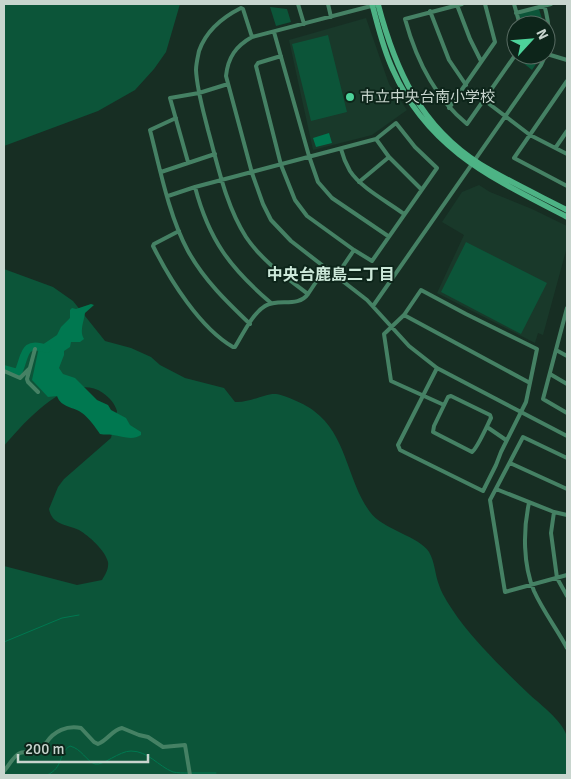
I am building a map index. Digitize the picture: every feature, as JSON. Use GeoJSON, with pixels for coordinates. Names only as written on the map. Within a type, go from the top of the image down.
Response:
{"type":"FeatureCollection","features":[{"type":"Feature","properties":{"kind":"street"},"geometry":{"type":"LineString","coordinates":[[298,4],[304,24]]}},
{"type":"Feature","properties":{"kind":"street"},"geometry":{"type":"LineString","coordinates":[[328,4],[331,17]]}},
{"type":"Feature","properties":{"kind":"street"},"geometry":{"type":"LineString","coordinates":[[567,217],[493,178],[436,134],[402,90],[385,50],[375,4],[252,37],[237,47],[231,56],[226,76],[252,173],[266,212],[279,230],[307,255],[337,275],[373,306],[409,346],[437,368],[567,436]]}},
{"type":"Feature","properties":{"kind":"street"},"geometry":{"type":"LineString","coordinates":[[481,61],[470,40],[459,4],[405,19],[418,60],[449,108],[467,124],[508,65]]}},
{"type":"Feature","properties":{"kind":"street"},"geometry":{"type":"LineString","coordinates":[[449,108],[495,42],[485,4]]}},
{"type":"Feature","properties":{"kind":"street"},"geometry":{"type":"LineString","coordinates":[[514,4],[516,13],[550,4]]}},
{"type":"Feature","properties":{"kind":"street"},"geometry":{"type":"LineString","coordinates":[[252,37],[243,9],[241,8],[218,22],[200,50],[196,68],[199,93],[222,180],[240,227],[264,259],[308,294]]}},
{"type":"Feature","properties":{"kind":"street"},"geometry":{"type":"LineString","coordinates":[[430,11],[449,60],[466,85]]}},
{"type":"Feature","properties":{"kind":"street"},"geometry":{"type":"LineString","coordinates":[[274,32],[314,174],[324,191],[332,198],[388,236]]}},
{"type":"Feature","properties":{"kind":"street"},"geometry":{"type":"LineString","coordinates":[[168,196],[195,187],[252,173],[281,165],[309,156],[376,139],[396,123],[437,168],[372,261],[315,222],[300,208],[291,192],[281,165],[256,66],[258,63],[281,56]]}},
{"type":"Feature","properties":{"kind":"street"},"geometry":{"type":"LineString","coordinates":[[373,306],[541,65]]}},
{"type":"Feature","properties":{"kind":"street"},"geometry":{"type":"LineString","coordinates":[[567,81],[514,158],[567,186]]}},
{"type":"Feature","properties":{"kind":"street"},"geometry":{"type":"LineString","coordinates":[[188,162],[170,98],[199,93],[228,84]]}},
{"type":"Feature","properties":{"kind":"street"},"geometry":{"type":"LineString","coordinates":[[484,100],[530,134],[567,154]]}},
{"type":"Feature","properties":{"kind":"street"},"geometry":{"type":"LineString","coordinates":[[176,118],[150,130],[179,232],[188,252],[210,283],[250,324]]}},
{"type":"Feature","properties":{"kind":"street"},"geometry":{"type":"LineString","coordinates":[[556,147],[567,131]]}},
{"type":"Feature","properties":{"kind":"street"},"geometry":{"type":"LineString","coordinates":[[376,139],[389,157],[422,189]]}},
{"type":"Feature","properties":{"kind":"street"},"geometry":{"type":"LineString","coordinates":[[341,149],[348,168],[359,182],[404,214]]}},
{"type":"Feature","properties":{"kind":"street"},"geometry":{"type":"LineString","coordinates":[[161,172],[215,154]]}},
{"type":"Feature","properties":{"kind":"street"},"geometry":{"type":"LineString","coordinates":[[359,182],[389,157]]}},
{"type":"Feature","properties":{"kind":"street"},"geometry":{"type":"LineString","coordinates":[[473,163],[567,210]]}},
{"type":"Feature","properties":{"kind":"street"},"geometry":{"type":"LineString","coordinates":[[195,187],[209,230],[223,254],[255,289],[271,303]]}},
{"type":"Feature","properties":{"kind":"street"},"geometry":{"type":"LineString","coordinates":[[179,232],[153,246],[163,266],[193,310],[232,347],[235,347],[259,310],[271,303],[288,303],[302,300],[326,267]]}},
{"type":"Feature","properties":{"kind":"street"},"geometry":{"type":"LineString","coordinates":[[337,275],[354,250]]}},
{"type":"Feature","properties":{"kind":"street"},"geometry":{"type":"LineString","coordinates":[[437,368],[423,396],[398,445],[400,450],[483,491],[526,402],[537,349],[421,290],[404,315],[384,334],[391,381],[423,396],[444,405]]}},
{"type":"Feature","properties":{"kind":"street"},"geometry":{"type":"LineString","coordinates":[[567,308],[565,326],[556,350],[543,398],[567,413]]}},
{"type":"Feature","properties":{"kind":"street"},"geometry":{"type":"LineString","coordinates":[[404,315],[530,383]]}},
{"type":"Feature","properties":{"kind":"street"},"geometry":{"type":"LineString","coordinates":[[35,349],[28,382],[38,392]]}},
{"type":"Feature","properties":{"kind":"street"},"geometry":{"type":"LineString","coordinates":[[556,350],[567,356]]}},
{"type":"Feature","properties":{"kind":"street"},"geometry":{"type":"LineString","coordinates":[[4,371],[20,378],[30,368]]}},
{"type":"Feature","properties":{"kind":"street"},"geometry":{"type":"LineString","coordinates":[[550,374],[567,384]]}},
{"type":"Feature","properties":{"kind":"street"},"geometry":{"type":"LineString","coordinates":[[454,396],[490,415],[491,418],[477,447],[472,452],[469,452],[455,442],[437,435],[432,429],[444,405],[448,397],[454,396]]}},
{"type":"Feature","properties":{"kind":"street"},"geometry":{"type":"LineString","coordinates":[[486,427],[506,440]]}},
{"type":"Feature","properties":{"kind":"street"},"geometry":{"type":"LineString","coordinates":[[567,458],[523,437],[490,500],[505,592],[567,575]]}},
{"type":"Feature","properties":{"kind":"street"},"geometry":{"type":"LineString","coordinates":[[510,462],[567,489]]}},
{"type":"Feature","properties":{"kind":"street"},"geometry":{"type":"LineString","coordinates":[[496,490],[529,504],[567,515]]}},
{"type":"Feature","properties":{"kind":"street"},"geometry":{"type":"LineString","coordinates":[[529,504],[524,535],[532,584],[534,591],[567,645]]}},
{"type":"Feature","properties":{"kind":"street"},"geometry":{"type":"LineString","coordinates":[[554,512],[551,534],[557,578],[567,596]]}},
{"type":"Feature","properties":{"kind":"street"},"geometry":{"type":"LineString","coordinates":[[4,771],[16,755],[21,752],[36,754],[40,752],[50,737],[60,730],[81,728],[98,744],[103,742],[115,730],[122,728],[148,737],[163,747],[185,745],[190,775]]}},
{"type":"Feature","properties":{"kind":"shaded area"},"geometry":{"type":"Polygon","coordinates":[[[4,4],[180,4],[166,52],[135,90],[98,111],[4,146],[4,4]]]}},
{"type":"Feature","properties":{"kind":"shaded area"},"geometry":{"type":"Polygon","coordinates":[[[270,7],[287,9],[291,22],[276,26],[270,7]]]}},
{"type":"Feature","properties":{"kind":"shaded area"},"geometry":{"type":"Polygon","coordinates":[[[539,9],[541,15],[519,15],[520,13],[539,9]]]}},
{"type":"Feature","properties":{"kind":"shaded area","name":"市立中央台南小学校"},"geometry":{"type":"Polygon","coordinates":[[[366,18],[389,84],[407,110],[372,135],[313,150],[289,40],[366,18]]]}},
{"type":"Feature","properties":{"kind":"shaded area"},"geometry":{"type":"Polygon","coordinates":[[[328,35],[347,112],[311,121],[292,44],[328,35]]]}},
{"type":"Feature","properties":{"kind":"shaded area"},"geometry":{"type":"Polygon","coordinates":[[[526,65],[535,65],[532,70],[526,65]]]}},
{"type":"Feature","properties":{"kind":"shaded area"},"geometry":{"type":"Polygon","coordinates":[[[329,133],[332,143],[316,147],[313,138],[329,133]]]}},
{"type":"Feature","properties":{"kind":"shaded area"},"geometry":{"type":"Polygon","coordinates":[[[479,185],[490,192],[567,226],[567,247],[543,335],[538,333],[535,343],[437,293],[464,235],[442,222],[462,192],[479,185]]]}},
{"type":"Feature","properties":{"kind":"shaded area"},"geometry":{"type":"Polygon","coordinates":[[[466,242],[547,283],[521,334],[441,292],[466,242]]]}},
{"type":"Feature","properties":{"kind":"shaded area"},"geometry":{"type":"Polygon","coordinates":[[[4,269],[53,287],[73,301],[105,341],[131,348],[151,357],[160,365],[185,378],[224,388],[235,402],[276,394],[285,396],[314,411],[325,421],[340,445],[356,487],[370,512],[383,524],[424,546],[431,556],[443,594],[458,618],[492,658],[560,723],[567,738],[567,775],[4,775],[4,566],[77,585],[102,580],[108,565],[104,553],[79,530],[56,521],[49,509],[58,487],[64,479],[111,438],[117,411],[112,401],[103,393],[90,388],[76,388],[48,402],[4,446],[4,269]]]}},
{"type":"Feature","properties":{"kind":"shaded area"},"geometry":{"type":"Polygon","coordinates":[[[91,304],[94,305],[85,313],[82,326],[84,339],[80,342],[71,342],[70,347],[64,351],[59,368],[63,374],[75,378],[97,400],[108,405],[111,410],[126,418],[130,425],[141,432],[141,435],[138,437],[131,438],[100,434],[82,413],[62,403],[57,396],[48,397],[32,380],[39,347],[57,335],[61,327],[70,318],[70,310],[72,308],[76,309],[91,304]]]}},
{"type":"Feature","properties":{"kind":"waterway"},"geometry":{"type":"LineString","coordinates":[[4,369],[18,373],[26,351],[29,348],[39,347],[47,349]]}},
{"type":"Feature","properties":{"kind":"waterway"},"geometry":{"type":"LineString","coordinates":[[4,642],[62,618],[79,615]]}},
{"type":"Feature","properties":{"kind":"waterway"},"geometry":{"type":"LineString","coordinates":[[47,775],[56,769],[64,752],[70,746],[95,764],[102,763],[121,753],[131,751],[143,753],[173,772],[188,773]]}},
{"type":"Feature","properties":{"kind":"waterway"},"geometry":{"type":"LineString","coordinates":[[192,773],[216,773]]}},
{"type":"Feature","properties":{"kind":"place","name":"市立中央台南小学校"},"geometry":{"type":"Point","coordinates":[350,97]}},
{"type":"Feature","properties":{"kind":"district","name":"中央台鹿島二丁目"},"geometry":{"type":"Point","coordinates":[331,275]}}]}
